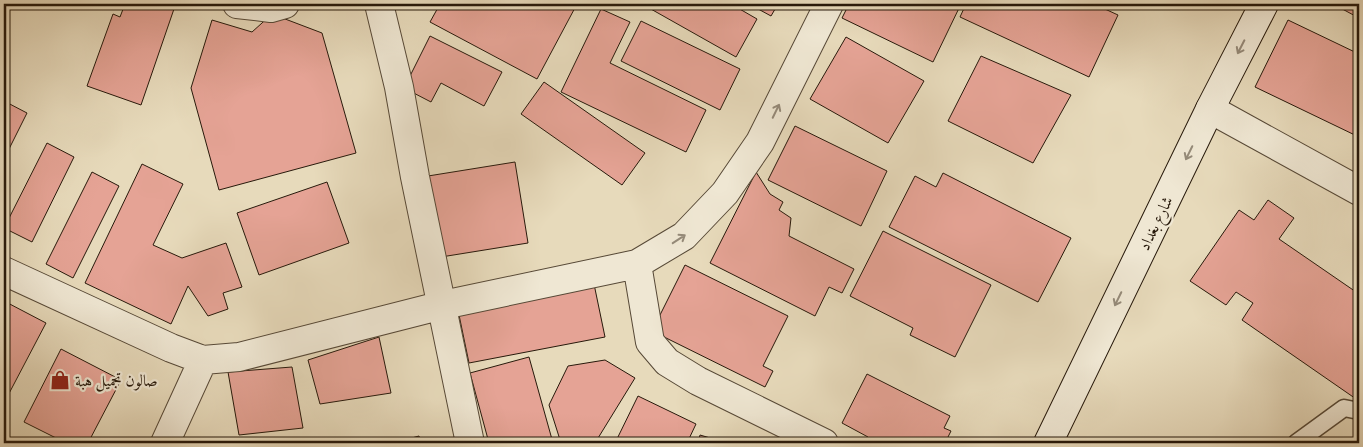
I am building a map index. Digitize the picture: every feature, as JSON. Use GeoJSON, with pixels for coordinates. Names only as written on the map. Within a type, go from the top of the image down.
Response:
{"type":"FeatureCollection","features":[{"type":"Feature","properties":{"kind":"street"},"geometry":{"type":"LineString","coordinates":[[237,4],[271,8],[285,4]]}},
{"type":"Feature","properties":{"kind":"street"},"geometry":{"type":"LineString","coordinates":[[379,4],[399,87],[415,177],[443,305],[470,443]]}},
{"type":"Feature","properties":{"kind":"street"},"geometry":{"type":"LineString","coordinates":[[4,271],[171,348],[204,360],[239,357],[443,305],[637,264],[684,236],[725,193],[760,142],[829,4]]}},
{"type":"Feature","properties":{"kind":"street","name":"شارع بغداد"},"geometry":{"type":"LineString","coordinates":[[1048,443],[1210,109],[1264,4]]}},
{"type":"Feature","properties":{"kind":"street"},"geometry":{"type":"LineString","coordinates":[[1210,109],[1359,191]]}},
{"type":"Feature","properties":{"kind":"street"},"geometry":{"type":"LineString","coordinates":[[637,264],[650,342],[667,362],[698,381],[824,443]]}},
{"type":"Feature","properties":{"kind":"street"},"geometry":{"type":"LineString","coordinates":[[165,443],[204,360]]}},
{"type":"Feature","properties":{"kind":"lane"},"geometry":{"type":"LineString","coordinates":[[1296,443],[1344,408],[1359,411]]}},
{"type":"Feature","properties":{"kind":"building"},"geometry":{"type":"Polygon","coordinates":[[[125,4],[170,4],[175,6],[141,105],[87,86],[113,14],[120,17],[125,4]]]}},
{"type":"Feature","properties":{"kind":"building"},"geometry":{"type":"Polygon","coordinates":[[[440,4],[577,4],[537,79],[430,22],[440,4]]]}},
{"type":"Feature","properties":{"kind":"building"},"geometry":{"type":"Polygon","coordinates":[[[642,4],[731,4],[757,19],[736,57],[642,4]]]}},
{"type":"Feature","properties":{"kind":"building"},"geometry":{"type":"Polygon","coordinates":[[[749,4],[778,4],[771,16],[749,4]]]}},
{"type":"Feature","properties":{"kind":"building"},"geometry":{"type":"Polygon","coordinates":[[[849,4],[961,4],[933,62],[842,18],[849,4]]]}},
{"type":"Feature","properties":{"kind":"building"},"geometry":{"type":"Polygon","coordinates":[[[966,4],[1094,4],[1118,15],[1089,77],[960,17],[966,4]]]}},
{"type":"Feature","properties":{"kind":"building"},"geometry":{"type":"Polygon","coordinates":[[[1333,4],[1359,4],[1359,18],[1333,4]]]}},
{"type":"Feature","properties":{"kind":"building"},"geometry":{"type":"Polygon","coordinates":[[[601,9],[630,22],[610,63],[706,110],[686,152],[561,92],[601,9]]]}},
{"type":"Feature","properties":{"kind":"building"},"geometry":{"type":"Polygon","coordinates":[[[272,14],[322,33],[356,153],[219,190],[191,88],[212,20],[252,32],[272,14]]]}},
{"type":"Feature","properties":{"kind":"building"},"geometry":{"type":"Polygon","coordinates":[[[1288,20],[1359,54],[1359,137],[1255,87],[1288,20]]]}},
{"type":"Feature","properties":{"kind":"building"},"geometry":{"type":"Polygon","coordinates":[[[641,21],[740,69],[720,110],[621,61],[641,21]]]}},
{"type":"Feature","properties":{"kind":"building"},"geometry":{"type":"Polygon","coordinates":[[[430,36],[502,72],[484,106],[441,83],[431,102],[404,88],[430,36]]]}},
{"type":"Feature","properties":{"kind":"building"},"geometry":{"type":"Polygon","coordinates":[[[846,37],[924,81],[888,143],[810,99],[846,37]]]}},
{"type":"Feature","properties":{"kind":"building"},"geometry":{"type":"Polygon","coordinates":[[[981,56],[1071,95],[1033,163],[948,121],[981,56]]]}},
{"type":"Feature","properties":{"kind":"building"},"geometry":{"type":"Polygon","coordinates":[[[544,82],[645,153],[622,185],[521,114],[544,82]]]}},
{"type":"Feature","properties":{"kind":"building"},"geometry":{"type":"Polygon","coordinates":[[[4,101],[27,113],[8,151],[4,148],[4,101]]]}},
{"type":"Feature","properties":{"kind":"building"},"geometry":{"type":"Polygon","coordinates":[[[795,126],[887,171],[861,226],[768,180],[795,126]]]}},
{"type":"Feature","properties":{"kind":"building"},"geometry":{"type":"Polygon","coordinates":[[[47,143],[74,157],[32,242],[4,228],[47,143]]]}},
{"type":"Feature","properties":{"kind":"building"},"geometry":{"type":"Polygon","coordinates":[[[515,162],[528,243],[441,257],[428,176],[515,162]]]}},
{"type":"Feature","properties":{"kind":"building"},"geometry":{"type":"Polygon","coordinates":[[[142,164],[183,184],[153,245],[182,258],[226,243],[242,287],[223,293],[228,309],[208,316],[188,286],[171,324],[85,283],[142,164]]]}},
{"type":"Feature","properties":{"kind":"building"},"geometry":{"type":"Polygon","coordinates":[[[92,172],[119,186],[73,278],[46,264],[92,172]]]}},
{"type":"Feature","properties":{"kind":"building"},"geometry":{"type":"Polygon","coordinates":[[[756,172],[770,194],[783,202],[779,210],[791,218],[789,236],[854,269],[842,293],[829,287],[815,316],[710,263],[756,172]]]}},
{"type":"Feature","properties":{"kind":"building"},"geometry":{"type":"Polygon","coordinates":[[[943,173],[1071,238],[1038,302],[889,227],[915,176],[936,187],[943,173]]]}},
{"type":"Feature","properties":{"kind":"building"},"geometry":{"type":"Polygon","coordinates":[[[327,182],[349,243],[259,275],[237,213],[327,182]]]}},
{"type":"Feature","properties":{"kind":"building"},"geometry":{"type":"Polygon","coordinates":[[[1268,200],[1294,218],[1279,239],[1359,294],[1359,401],[1242,320],[1253,303],[1236,292],[1226,305],[1190,281],[1239,210],[1254,220],[1268,200]]]}},
{"type":"Feature","properties":{"kind":"building"},"geometry":{"type":"Polygon","coordinates":[[[883,231],[991,285],[955,357],[910,335],[913,328],[850,296],[883,231]]]}},
{"type":"Feature","properties":{"kind":"building"},"geometry":{"type":"Polygon","coordinates":[[[685,265],[788,316],[763,366],[773,371],[765,387],[652,331],[685,265]]]}},
{"type":"Feature","properties":{"kind":"building"},"geometry":{"type":"Polygon","coordinates":[[[594,284],[605,337],[469,363],[458,310],[594,284]]]}},
{"type":"Feature","properties":{"kind":"building"},"geometry":{"type":"Polygon","coordinates":[[[4,301],[46,323],[4,403],[4,301]]]}},
{"type":"Feature","properties":{"kind":"building"},"geometry":{"type":"Polygon","coordinates":[[[379,337],[391,393],[320,404],[308,360],[379,337]]]}},
{"type":"Feature","properties":{"kind":"building"},"geometry":{"type":"Polygon","coordinates":[[[61,349],[121,380],[88,443],[66,443],[24,422],[61,349]]]}},
{"type":"Feature","properties":{"kind":"building"},"geometry":{"type":"Polygon","coordinates":[[[529,357],[553,443],[489,443],[470,373],[529,357]]]}},
{"type":"Feature","properties":{"kind":"building"},"geometry":{"type":"Polygon","coordinates":[[[605,360],[635,378],[595,443],[561,443],[549,405],[568,366],[605,360]]]}},
{"type":"Feature","properties":{"kind":"building"},"geometry":{"type":"Polygon","coordinates":[[[292,367],[303,428],[239,435],[228,372],[292,367]]]}},
{"type":"Feature","properties":{"kind":"building"},"geometry":{"type":"Polygon","coordinates":[[[867,374],[950,416],[944,428],[951,431],[945,443],[865,443],[868,437],[842,423],[867,374]]]}},
{"type":"Feature","properties":{"kind":"building"},"geometry":{"type":"Polygon","coordinates":[[[638,396],[696,424],[687,443],[615,443],[638,396]]]}},
{"type":"Feature","properties":{"kind":"building"},"geometry":{"type":"Polygon","coordinates":[[[700,435],[727,443],[698,443],[700,435]]]}},
{"type":"Feature","properties":{"kind":"building"},"geometry":{"type":"Polygon","coordinates":[[[419,436],[421,443],[393,443],[419,436]]]}},
{"type":"Feature","properties":{"kind":"place","name":"صالون تجميل هبة"},"geometry":{"type":"Point","coordinates":[60,380]}}]}
